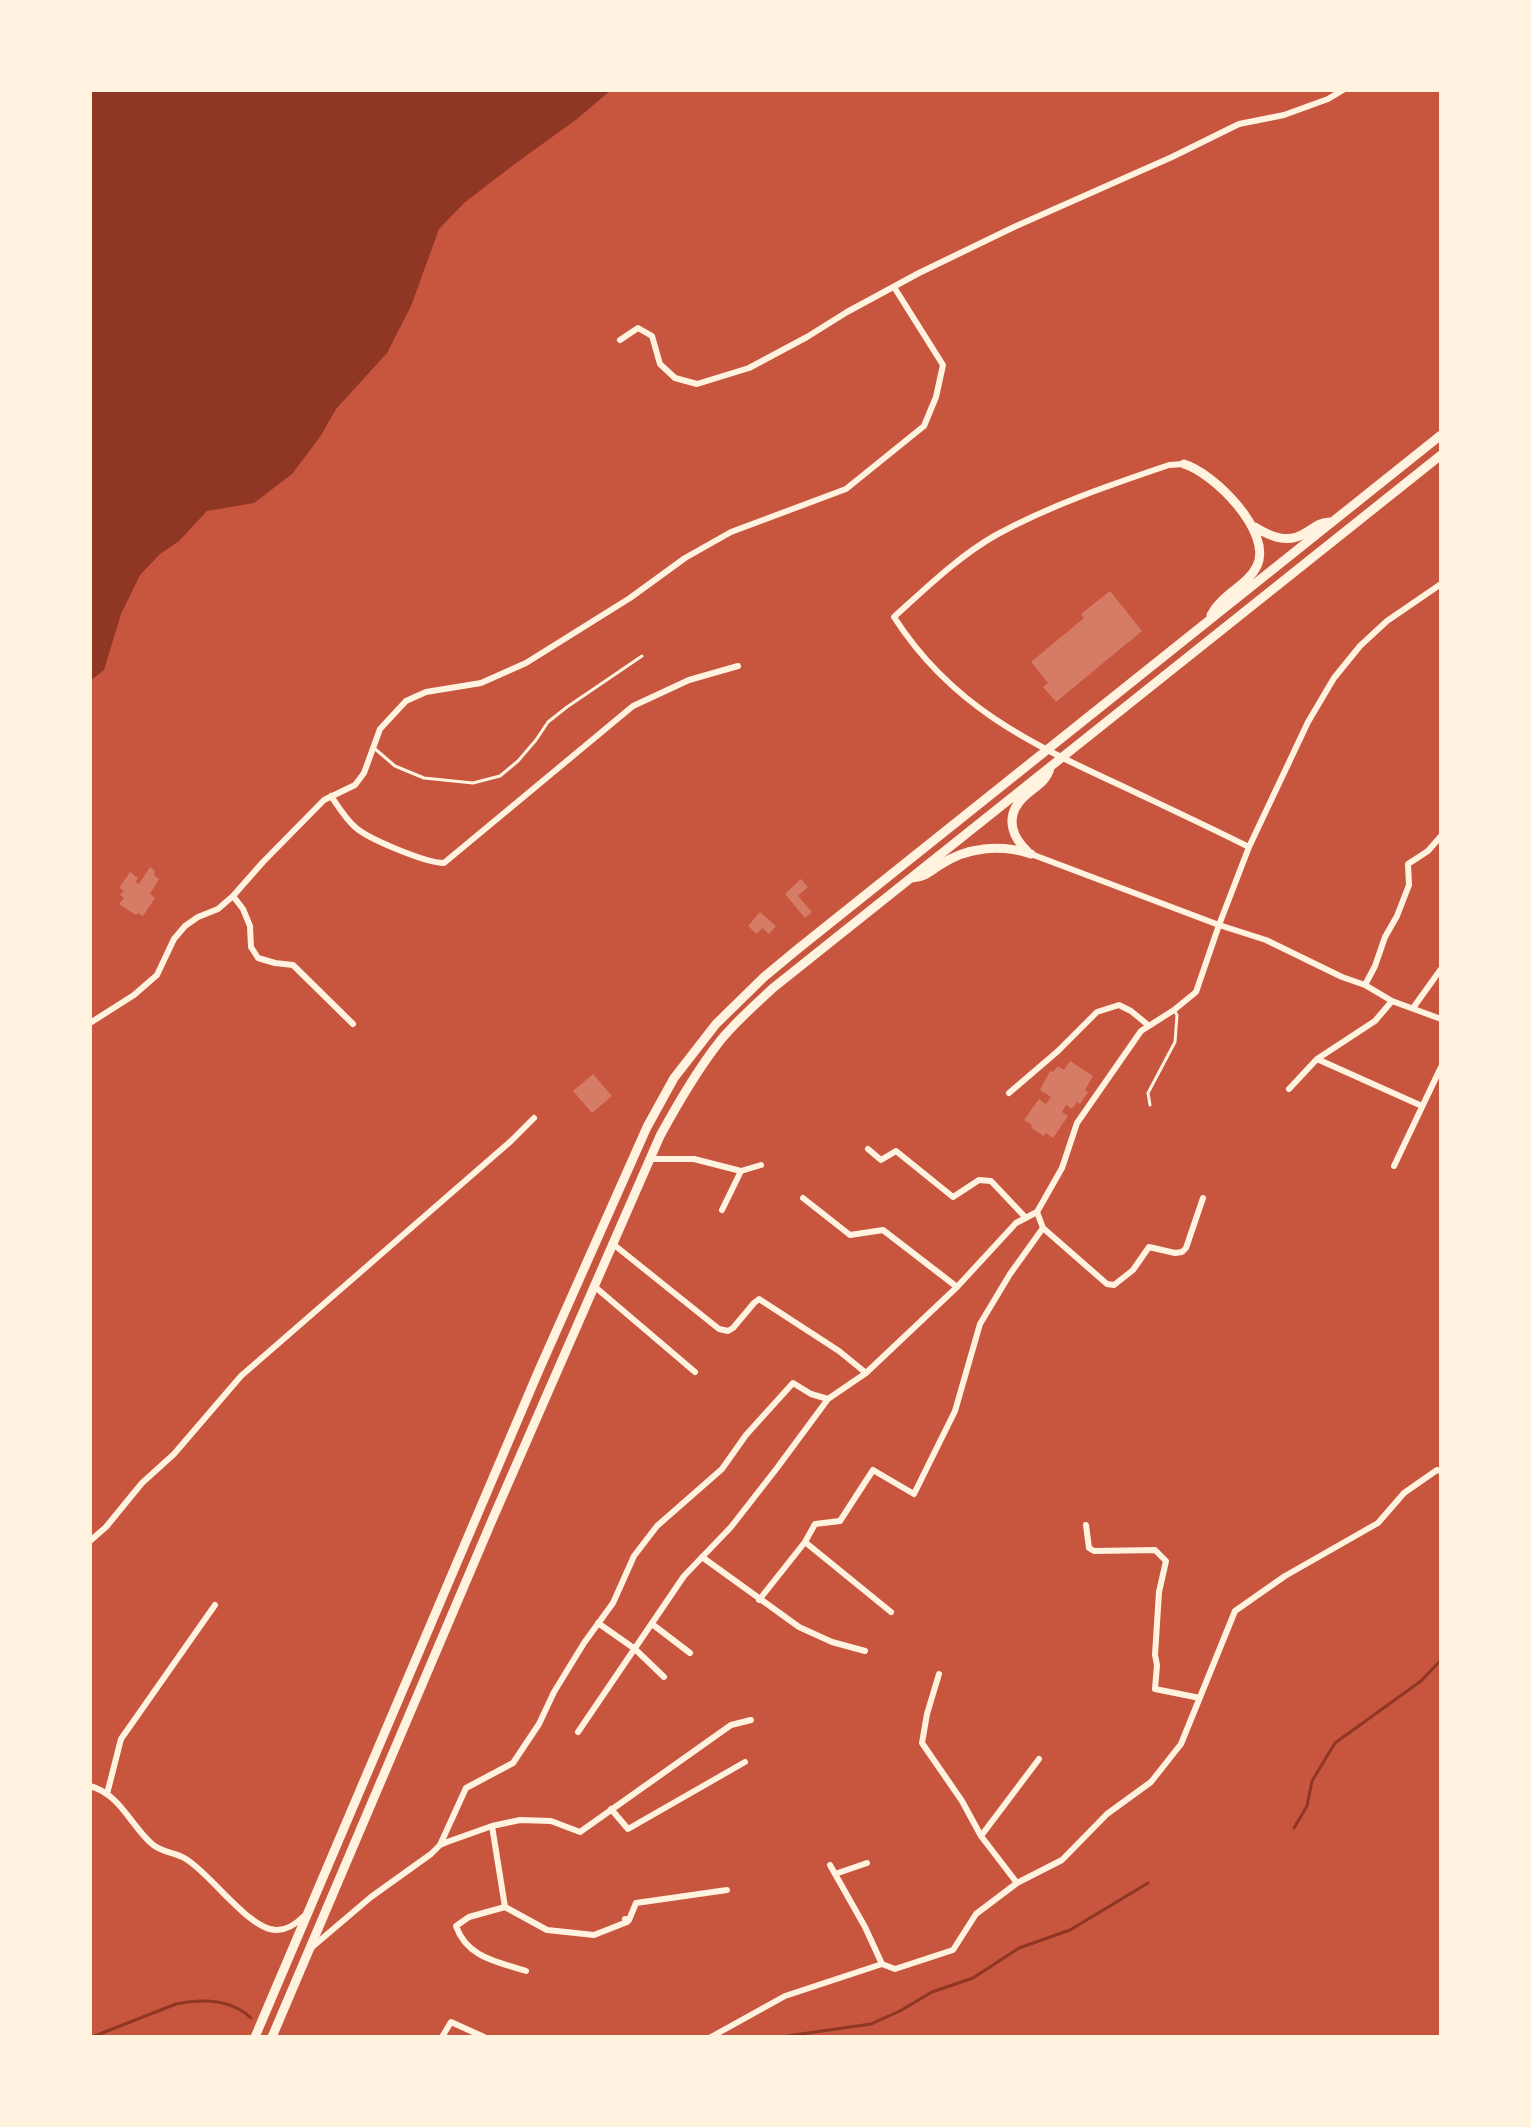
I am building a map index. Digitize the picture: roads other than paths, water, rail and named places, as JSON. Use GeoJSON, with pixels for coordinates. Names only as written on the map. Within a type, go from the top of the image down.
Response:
{"type":"FeatureCollection","features":[{"type":"Feature","properties":{"kind":"highway"},"geometry":{"type":"LineString","coordinates":[[255,2037],[539,1370],[647,1127],[674,1078],[716,1024],[764,977],[1441,435]]}},
{"type":"Feature","properties":{"kind":"highway"},"geometry":{"type":"LineString","coordinates":[[272,2037],[650,1159],[682,1096],[722,1038],[773,988],[1441,455]]}},
{"type":"Feature","properties":{"kind":"highway"},"geometry":{"type":"LineString","coordinates":[[1184,464],[1208,476],[1253,525],[1270,535],[1291,539],[1302,536],[1321,523],[1332,522]]}},
{"type":"Feature","properties":{"kind":"highway"},"geometry":{"type":"LineString","coordinates":[[1207,622],[1218,603],[1257,567],[1259,539],[1253,525]]}},
{"type":"Feature","properties":{"kind":"highway"},"geometry":{"type":"LineString","coordinates":[[1031,854],[1018,843],[1011,821],[1020,800],[1047,778],[1050,768]]}},
{"type":"Feature","properties":{"kind":"highway"},"geometry":{"type":"LineString","coordinates":[[912,878],[923,878],[941,864],[980,849],[1014,848],[1031,854]]}},
{"type":"Feature","properties":{"kind":"street"},"geometry":{"type":"LineString","coordinates":[[620,340],[638,328],[652,336],[660,364],[675,378],[697,384],[749,368],[847,312],[1014,227],[1239,124],[1284,115],[1328,99],[1343,90]]}},
{"type":"Feature","properties":{"kind":"street"},"geometry":{"type":"LineString","coordinates":[[90,1023],[134,995],[157,975],[174,939],[185,926],[218,909],[233,896],[324,800],[355,785],[364,773],[380,729],[406,701],[426,692],[481,683],[526,663],[630,598],[685,558],[731,532],[846,489],[924,426],[936,397],[943,365],[894,287]]}},
{"type":"Feature","properties":{"kind":"street"},"geometry":{"type":"LineString","coordinates":[[1184,464],[1169,465],[1058,504],[994,537],[933,582],[894,617],[912,645],[952,688],[989,717],[1025,739],[1249,847]]}},
{"type":"Feature","properties":{"kind":"street"},"geometry":{"type":"LineString","coordinates":[[578,1732],[684,1576],[731,1527],[828,1399],[866,1373],[957,1287],[1016,1223],[1037,1212],[1062,1168],[1077,1123],[1141,1031],[1196,992],[1249,847],[1308,722],[1334,678],[1360,646],[1387,621],[1441,584]]}},
{"type":"Feature","properties":{"kind":"street"},"geometry":{"type":"LineString","coordinates":[[331,796],[353,825],[367,836],[427,861],[444,863],[633,706],[689,680],[738,666]]}},
{"type":"Feature","properties":{"kind":"street"},"geometry":{"type":"LineString","coordinates":[[1365,985],[1409,885],[1408,864],[1428,851],[1441,836]]}},
{"type":"Feature","properties":{"kind":"street"},"geometry":{"type":"LineString","coordinates":[[1031,854],[1266,940],[1365,985],[1392,1001],[1441,1019]]}},
{"type":"Feature","properties":{"kind":"street"},"geometry":{"type":"LineString","coordinates":[[233,896],[250,926],[251,947],[258,958],[293,965],[353,1024]]}},
{"type":"Feature","properties":{"kind":"street"},"geometry":{"type":"LineString","coordinates":[[1413,1008],[1441,969]]}},
{"type":"Feature","properties":{"kind":"street"},"geometry":{"type":"LineString","coordinates":[[1289,1089],[1317,1059],[1375,1021],[1392,1001]]}},
{"type":"Feature","properties":{"kind":"street"},"geometry":{"type":"LineString","coordinates":[[1009,1093],[1097,1012],[1119,1005],[1148,1025]]}},
{"type":"Feature","properties":{"kind":"street"},"geometry":{"type":"LineString","coordinates":[[1317,1059],[1422,1106]]}},
{"type":"Feature","properties":{"kind":"street"},"geometry":{"type":"LineString","coordinates":[[1394,1166],[1441,1067]]}},
{"type":"Feature","properties":{"kind":"street"},"geometry":{"type":"LineString","coordinates":[[1433,1084],[1441,1092]]}},
{"type":"Feature","properties":{"kind":"street"},"geometry":{"type":"LineString","coordinates":[[90,1541],[106,1527],[142,1483],[174,1454],[241,1376],[534,1118]]}},
{"type":"Feature","properties":{"kind":"street"},"geometry":{"type":"LineString","coordinates":[[868,1149],[881,1160],[896,1151],[953,1197],[979,1180],[991,1181],[1026,1218]]}},
{"type":"Feature","properties":{"kind":"street"},"geometry":{"type":"LineString","coordinates":[[650,1159],[694,1159],[741,1171],[761,1165]]}},
{"type":"Feature","properties":{"kind":"street"},"geometry":{"type":"LineString","coordinates":[[722,1210],[741,1171]]}},
{"type":"Feature","properties":{"kind":"street"},"geometry":{"type":"LineString","coordinates":[[803,1198],[850,1235],[883,1230],[957,1287]]}},
{"type":"Feature","properties":{"kind":"street"},"geometry":{"type":"LineString","coordinates":[[1037,1212],[1043,1228],[1107,1284],[1114,1285],[1133,1270],[1149,1247],[1182,1252],[1203,1198]]}},
{"type":"Feature","properties":{"kind":"street"},"geometry":{"type":"LineString","coordinates":[[759,1600],[805,1542],[815,1524],[840,1521],[873,1470],[914,1494],[955,1411],[980,1324],[1043,1228]]}},
{"type":"Feature","properties":{"kind":"street"},"geometry":{"type":"LineString","coordinates":[[613,1244],[719,1329],[728,1331],[733,1328],[759,1299],[839,1351],[866,1373]]}},
{"type":"Feature","properties":{"kind":"street"},"geometry":{"type":"LineString","coordinates":[[594,1286],[695,1372]]}},
{"type":"Feature","properties":{"kind":"street"},"geometry":{"type":"LineString","coordinates":[[311,1948],[371,1897],[440,1845],[466,1788],[513,1763],[539,1724],[554,1692],[613,1603],[634,1556],[657,1526],[722,1469],[746,1435],[793,1383],[811,1394],[828,1399]]}},
{"type":"Feature","properties":{"kind":"street"},"geometry":{"type":"LineString","coordinates":[[711,2037],[785,1996],[882,1964],[895,1969],[953,1950],[976,1914],[1017,1883],[1062,1860],[1107,1814],[1151,1782],[1181,1744],[1235,1611],[1285,1576],[1378,1523],[1404,1493],[1437,1470],[1441,1471]]}},
{"type":"Feature","properties":{"kind":"street"},"geometry":{"type":"LineString","coordinates":[[1086,1525],[1089,1548],[1094,1551],[1155,1550],[1166,1561],[1159,1592],[1155,1689],[1200,1698]]}},
{"type":"Feature","properties":{"kind":"street"},"geometry":{"type":"LineString","coordinates":[[805,1542],[891,1612]]}},
{"type":"Feature","properties":{"kind":"street"},"geometry":{"type":"LineString","coordinates":[[702,1557],[799,1627],[832,1642],[865,1651]]}},
{"type":"Feature","properties":{"kind":"street"},"geometry":{"type":"LineString","coordinates":[[107,1794],[121,1739],[215,1605]]}},
{"type":"Feature","properties":{"kind":"street"},"geometry":{"type":"LineString","coordinates":[[598,1623],[635,1649],[664,1677]]}},
{"type":"Feature","properties":{"kind":"street"},"geometry":{"type":"LineString","coordinates":[[652,1624],[690,1653]]}},
{"type":"Feature","properties":{"kind":"street"},"geometry":{"type":"LineString","coordinates":[[939,1674],[922,1743],[962,1801],[981,1836],[1017,1883]]}},
{"type":"Feature","properties":{"kind":"street"},"geometry":{"type":"LineString","coordinates":[[440,1845],[492,1826],[520,1820],[551,1821],[580,1832],[731,1725],[751,1720]]}},
{"type":"Feature","properties":{"kind":"street"},"geometry":{"type":"LineString","coordinates":[[981,1836],[1039,1759]]}},
{"type":"Feature","properties":{"kind":"street"},"geometry":{"type":"LineString","coordinates":[[611,1809],[628,1829],[745,1762]]}},
{"type":"Feature","properties":{"kind":"street"},"geometry":{"type":"LineString","coordinates":[[90,1786],[107,1794],[153,1845],[186,1859],[255,1923],[275,1931],[288,1928],[311,1907]]}},
{"type":"Feature","properties":{"kind":"street"},"geometry":{"type":"LineString","coordinates":[[492,1826],[505,1907]]}},
{"type":"Feature","properties":{"kind":"street"},"geometry":{"type":"LineString","coordinates":[[835,1874],[867,1863]]}},
{"type":"Feature","properties":{"kind":"street"},"geometry":{"type":"LineString","coordinates":[[830,1865],[882,1964]]}},
{"type":"Feature","properties":{"kind":"street"},"geometry":{"type":"LineString","coordinates":[[526,1971],[473,1952],[456,1926],[469,1917],[505,1907],[547,1930],[594,1935],[627,1922],[625,1919],[629,1920],[636,1903],[727,1890]]}},
{"type":"Feature","properties":{"kind":"street"},"geometry":{"type":"LineString","coordinates":[[442,2037],[451,2022],[484,2037]]}},
{"type":"Feature","properties":{"kind":"lane"},"geometry":{"type":"LineString","coordinates":[[374,748],[395,766],[424,778],[473,783],[500,776],[518,761],[548,722],[642,656]]}},
{"type":"Feature","properties":{"kind":"lane"},"geometry":{"type":"LineString","coordinates":[[1150,1105],[1148,1093],[1175,1042],[1177,1015],[1174,1010]]}},
{"type":"Feature","properties":{"kind":"waterway"},"geometry":{"type":"LineString","coordinates":[[1294,1828],[1307,1806],[1312,1781],[1335,1743],[1421,1681],[1441,1660]]}},
{"type":"Feature","properties":{"kind":"waterway"},"geometry":{"type":"LineString","coordinates":[[780,2037],[871,2024],[932,1992],[973,1978],[1019,1948],[1070,1930],[1148,1883]]}},
{"type":"Feature","properties":{"kind":"waterway"},"geometry":{"type":"LineString","coordinates":[[92,2037],[186,2002],[225,2004],[251,2018]]}}]}
